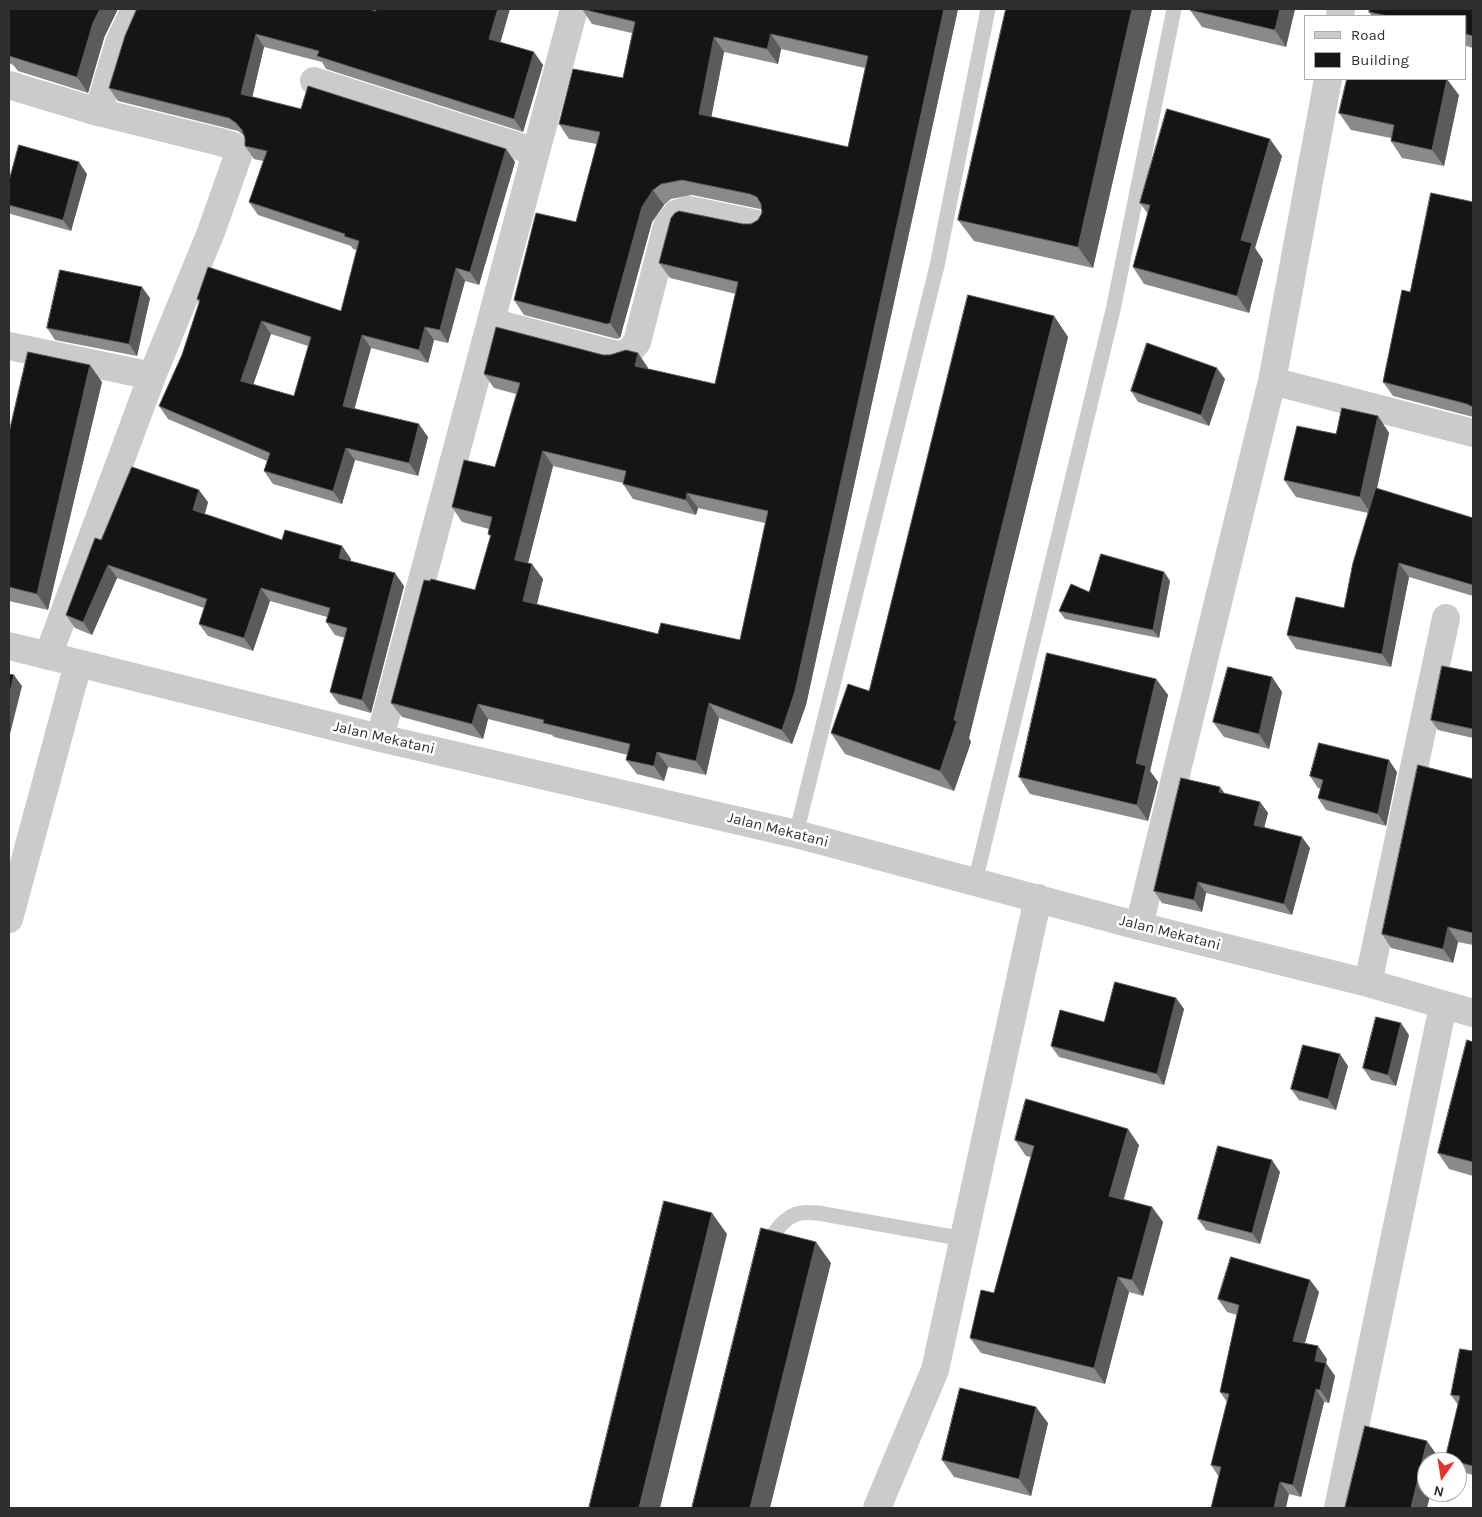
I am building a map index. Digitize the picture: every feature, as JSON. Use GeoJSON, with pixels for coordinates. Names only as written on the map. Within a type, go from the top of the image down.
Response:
{"type":"FeatureCollection","features":[{"type":"Feature","properties":{"kind":"street"},"geometry":{"type":"LineString","coordinates":[[98,112],[119,43],[135,9]]}},
{"type":"Feature","properties":{"kind":"street"},"geometry":{"type":"LineString","coordinates":[[380,738],[574,9]]}},
{"type":"Feature","properties":{"kind":"street"},"geometry":{"type":"LineString","coordinates":[[1139,926],[1272,381],[1328,80]]}},
{"type":"Feature","properties":{"kind":"street"},"geometry":{"type":"LineString","coordinates":[[314,82],[536,152]]}},
{"type":"Feature","properties":{"kind":"street"},"geometry":{"type":"LineString","coordinates":[[9,85],[98,112],[220,142],[233,146],[239,154],[211,232],[152,376],[48,656]]}},
{"type":"Feature","properties":{"kind":"street"},"geometry":{"type":"LineString","coordinates":[[491,322],[617,355],[629,352],[636,342],[667,226],[676,214],[689,210],[757,224]]}},
{"type":"Feature","properties":{"kind":"street"},"geometry":{"type":"LineString","coordinates":[[9,346],[152,376]]}},
{"type":"Feature","properties":{"kind":"street"},"geometry":{"type":"LineString","coordinates":[[1272,381],[1473,433]]}},
{"type":"Feature","properties":{"kind":"street"},"geometry":{"type":"LineString","coordinates":[[1368,983],[1446,618]]}},
{"type":"Feature","properties":{"kind":"street","name":"Jalan Mekatani"},"geometry":{"type":"LineString","coordinates":[[9,646],[380,738],[796,834],[1139,926],[1368,983],[1443,1006],[1473,1013]]}},
{"type":"Feature","properties":{"kind":"street"},"geometry":{"type":"LineString","coordinates":[[9,920],[78,664]]}},
{"type":"Feature","properties":{"kind":"street"},"geometry":{"type":"LineString","coordinates":[[876,1508],[935,1370],[1038,898]]}},
{"type":"Feature","properties":{"kind":"street"},"geometry":{"type":"LineString","coordinates":[[1338,1508],[1443,1006]]}},
{"type":"Feature","properties":{"kind":"lane"},"geometry":{"type":"LineString","coordinates":[[796,834],[937,266],[988,9]]}},
{"type":"Feature","properties":{"kind":"lane"},"geometry":{"type":"LineString","coordinates":[[975,882],[1113,310],[1174,9]]}},
{"type":"Feature","properties":{"kind":"lane"},"geometry":{"type":"LineString","coordinates":[[754,1263],[785,1221],[799,1213],[818,1213],[964,1239]]}},
{"type":"Feature","properties":{"kind":"building"},"geometry":{"type":"Polygon","coordinates":[[[9,9],[100,9],[93,23],[77,77],[9,56],[9,9]]]}},
{"type":"Feature","properties":{"kind":"building"},"geometry":{"type":"Polygon","coordinates":[[[137,9],[369,9],[376,11],[376,9],[498,9],[489,39],[534,52],[514,119],[317,56],[319,51],[256,34],[241,94],[301,109],[308,86],[506,149],[470,272],[456,268],[440,330],[425,327],[419,350],[362,335],[343,406],[419,424],[409,463],[346,448],[333,491],[264,471],[270,453],[159,406],[182,355],[200,300],[197,299],[208,267],[341,311],[359,241],[344,236],[345,234],[249,202],[267,151],[245,146],[242,130],[229,118],[109,88],[125,36],[137,9]],[[262,321],[241,381],[294,396],[311,337],[262,321]]]}},
{"type":"Feature","properties":{"kind":"building"},"geometry":{"type":"Polygon","coordinates":[[[582,9],[944,9],[795,691],[782,730],[709,703],[696,761],[657,752],[654,766],[626,760],[630,744],[543,723],[544,720],[478,704],[472,724],[391,703],[424,580],[430,581],[431,579],[475,590],[491,535],[488,534],[492,517],[452,507],[464,460],[495,467],[520,383],[484,374],[496,327],[603,355],[626,350],[638,353],[635,366],[715,384],[738,282],[659,263],[671,218],[675,213],[679,211],[751,224],[758,220],[762,213],[761,204],[757,197],[750,194],[682,180],[661,184],[653,190],[642,207],[610,323],[607,324],[514,300],[536,213],[576,222],[600,132],[559,124],[573,69],[623,78],[635,22],[582,9]],[[771,34],[767,49],[714,37],[699,114],[848,147],[868,56],[771,34]],[[543,451],[515,560],[532,564],[523,601],[658,634],[661,623],[740,640],[768,511],[687,493],[686,500],[623,484],[626,471],[543,451]]]}},
{"type":"Feature","properties":{"kind":"building"},"geometry":{"type":"Polygon","coordinates":[[[1006,9],[1132,9],[1078,247],[958,220],[1006,9]]]}},
{"type":"Feature","properties":{"kind":"building"},"geometry":{"type":"Polygon","coordinates":[[[1190,9],[1280,9],[1275,30],[1190,9]]]}},
{"type":"Feature","properties":{"kind":"building"},"geometry":{"type":"Polygon","coordinates":[[[1370,9],[1473,9],[1473,36],[1467,34],[1467,15],[1383,15],[1369,12],[1370,9]]]}},
{"type":"Feature","properties":{"kind":"building"},"geometry":{"type":"Polygon","coordinates":[[[1347,80],[1447,80],[1432,150],[1391,141],[1394,125],[1339,113],[1347,80]]]}},
{"type":"Feature","properties":{"kind":"building"},"geometry":{"type":"Polygon","coordinates":[[[1167,109],[1270,139],[1241,240],[1252,243],[1237,296],[1133,267],[1150,205],[1140,203],[1167,109]]]}},
{"type":"Feature","properties":{"kind":"building"},"geometry":{"type":"Polygon","coordinates":[[[19,145],[79,162],[63,220],[9,205],[9,181],[19,145]]]}},
{"type":"Feature","properties":{"kind":"building"},"geometry":{"type":"Polygon","coordinates":[[[1431,193],[1473,202],[1473,407],[1383,382],[1402,290],[1410,292],[1431,193]]]}},
{"type":"Feature","properties":{"kind":"building"},"geometry":{"type":"Polygon","coordinates":[[[60,270],[142,287],[129,344],[47,328],[60,270]]]}},
{"type":"Feature","properties":{"kind":"building"},"geometry":{"type":"Polygon","coordinates":[[[968,295],[1054,316],[954,720],[957,721],[940,771],[831,733],[848,684],[869,691],[968,295]]]}},
{"type":"Feature","properties":{"kind":"building"},"geometry":{"type":"Polygon","coordinates":[[[1147,343],[1217,368],[1201,415],[1131,391],[1147,343]]]}},
{"type":"Feature","properties":{"kind":"building"},"geometry":{"type":"Polygon","coordinates":[[[28,352],[90,365],[37,594],[9,587],[9,433],[28,352]]]}},
{"type":"Feature","properties":{"kind":"building"},"geometry":{"type":"Polygon","coordinates":[[[1342,408],[1378,416],[1360,497],[1284,480],[1297,426],[1336,434],[1342,408]]]}},
{"type":"Feature","properties":{"kind":"building"},"geometry":{"type":"Polygon","coordinates":[[[132,467],[199,490],[193,510],[282,540],[285,530],[342,546],[339,558],[395,573],[362,700],[330,692],[347,628],[326,622],[330,608],[261,588],[244,638],[199,624],[207,599],[108,565],[83,622],[66,615],[95,538],[101,540],[132,467]]]}},
{"type":"Feature","properties":{"kind":"building"},"geometry":{"type":"Polygon","coordinates":[[[1376,488],[1473,518],[1473,585],[1399,563],[1382,654],[1287,635],[1296,597],[1344,608],[1353,563],[1376,488]]]}},
{"type":"Feature","properties":{"kind":"building"},"geometry":{"type":"Polygon","coordinates":[[[1101,554],[1164,572],[1153,630],[1059,611],[1071,584],[1089,592],[1101,554]]]}},
{"type":"Feature","properties":{"kind":"building"},"geometry":{"type":"Polygon","coordinates":[[[1047,653],[1156,679],[1136,763],[1146,766],[1137,805],[1019,777],[1047,653]]]}},
{"type":"Feature","properties":{"kind":"building"},"geometry":{"type":"Polygon","coordinates":[[[1442,666],[1473,672],[1473,729],[1431,720],[1442,666]]]}},
{"type":"Feature","properties":{"kind":"building"},"geometry":{"type":"Polygon","coordinates":[[[1228,667],[1272,677],[1259,734],[1213,722],[1228,667]]]}},
{"type":"Feature","properties":{"kind":"building"},"geometry":{"type":"Polygon","coordinates":[[[9,674],[14,675],[9,696],[9,674]]]}},
{"type":"Feature","properties":{"kind":"building"},"geometry":{"type":"Polygon","coordinates":[[[1319,743],[1389,760],[1378,814],[1318,798],[1323,780],[1310,776],[1319,743]]]}},
{"type":"Feature","properties":{"kind":"building"},"geometry":{"type":"Polygon","coordinates":[[[1418,765],[1473,779],[1473,933],[1448,927],[1443,949],[1382,934],[1418,765]]]}},
{"type":"Feature","properties":{"kind":"building"},"geometry":{"type":"Polygon","coordinates":[[[1181,778],[1220,787],[1219,792],[1260,802],[1254,825],[1302,837],[1284,904],[1198,882],[1194,900],[1154,891],[1181,778]]]}},
{"type":"Feature","properties":{"kind":"building"},"geometry":{"type":"Polygon","coordinates":[[[1115,982],[1176,998],[1157,1074],[1051,1046],[1060,1010],[1104,1022],[1115,982]]]}},
{"type":"Feature","properties":{"kind":"building"},"geometry":{"type":"Polygon","coordinates":[[[1376,1017],[1401,1023],[1388,1075],[1363,1068],[1376,1017]]]}},
{"type":"Feature","properties":{"kind":"building"},"geometry":{"type":"Polygon","coordinates":[[[1467,1040],[1473,1042],[1473,1162],[1438,1153],[1467,1040]]]}},
{"type":"Feature","properties":{"kind":"building"},"geometry":{"type":"Polygon","coordinates":[[[1303,1045],[1340,1054],[1328,1099],[1291,1089],[1303,1045]]]}},
{"type":"Feature","properties":{"kind":"building"},"geometry":{"type":"Polygon","coordinates":[[[1026,1099],[1128,1129],[1109,1196],[1152,1207],[1132,1280],[1118,1277],[1094,1368],[970,1338],[981,1290],[994,1293],[1034,1146],[1015,1140],[1026,1099]]]}},
{"type":"Feature","properties":{"kind":"building"},"geometry":{"type":"Polygon","coordinates":[[[1218,1146],[1272,1160],[1252,1233],[1198,1219],[1218,1146]]]}},
{"type":"Feature","properties":{"kind":"building"},"geometry":{"type":"Polygon","coordinates":[[[664,1201],[712,1213],[639,1508],[589,1508],[664,1201]]]}},
{"type":"Feature","properties":{"kind":"building"},"geometry":{"type":"Polygon","coordinates":[[[761,1228],[816,1242],[750,1508],[692,1508],[761,1228]]]}},
{"type":"Feature","properties":{"kind":"building"},"geometry":{"type":"Polygon","coordinates":[[[1231,1257],[1310,1280],[1293,1341],[1318,1346],[1315,1361],[1326,1363],[1320,1390],[1316,1389],[1293,1485],[1280,1482],[1274,1508],[1211,1508],[1221,1467],[1211,1465],[1229,1394],[1220,1392],[1239,1305],[1218,1299],[1231,1257]]]}},
{"type":"Feature","properties":{"kind":"building"},"geometry":{"type":"Polygon","coordinates":[[[1460,1349],[1473,1351],[1473,1466],[1467,1464],[1467,1452],[1447,1452],[1460,1396],[1451,1395],[1460,1349]]]}},
{"type":"Feature","properties":{"kind":"building"},"geometry":{"type":"Polygon","coordinates":[[[960,1388],[1036,1407],[1019,1479],[942,1460],[960,1388]]]}},
{"type":"Feature","properties":{"kind":"building"},"geometry":{"type":"Polygon","coordinates":[[[1365,1426],[1427,1441],[1424,1452],[1417,1452],[1417,1483],[1411,1508],[1345,1508],[1365,1426]]]}}]}
